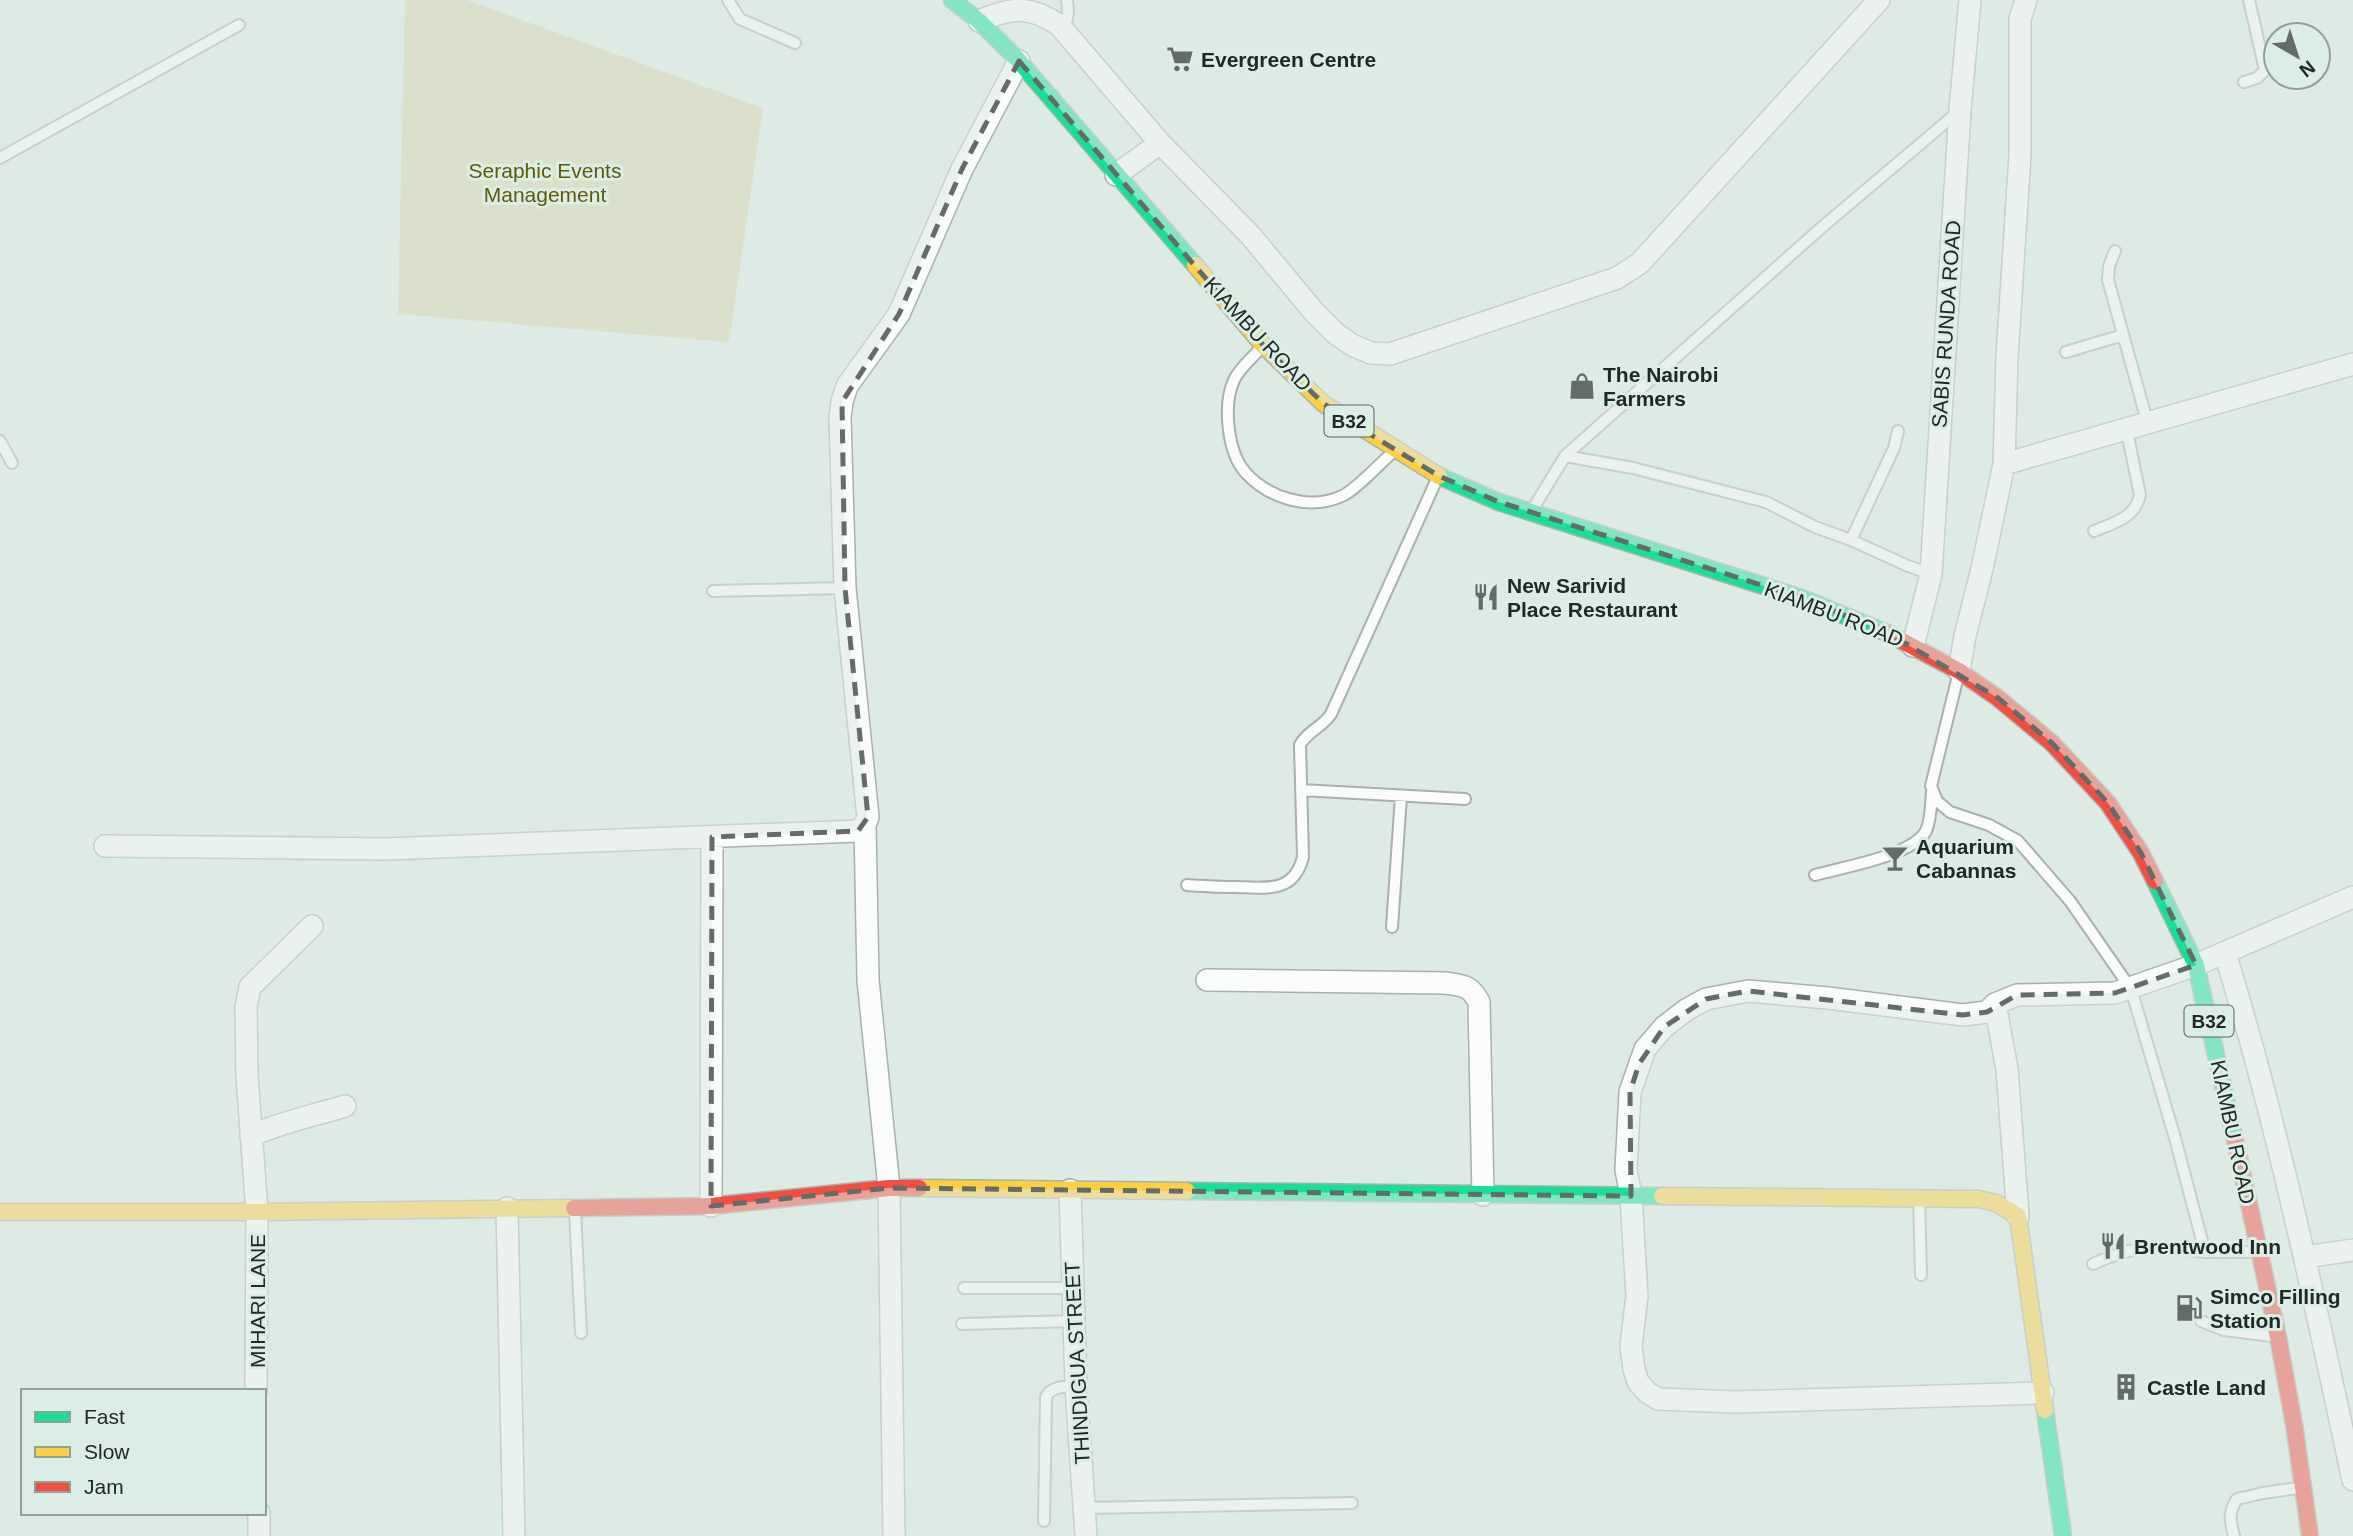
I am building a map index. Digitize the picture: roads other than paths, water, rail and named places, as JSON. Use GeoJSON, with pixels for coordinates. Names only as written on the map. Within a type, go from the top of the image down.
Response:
{"type":"FeatureCollection","features":[{"type":"Feature","properties":{"kind":"main road","name":"KIAMBU ROAD"},"geometry":{"type":"LineString","coordinates":[[953,0],[979,21],[1018,61],[1263,345],[1324,404],[1439,475],[1499,502],[1799,597],[1886,632],[1959,671],[1998,698],[2052,743],[2108,803],[2141,853],[2196,965],[2278,1337],[2310,1536]]}},
{"type":"Feature","properties":{"kind":"main road"},"geometry":{"type":"LineString","coordinates":[[0,1212],[257,1212],[711,1206],[889,1188],[1978,1199],[1996,1203],[2018,1216],[2063,1536]]}},
{"type":"Feature","properties":{"kind":"street"},"geometry":{"type":"LineString","coordinates":[[979,21],[999,12],[1028,10],[1041,13],[1065,31],[1160,143],[1251,236],[1335,333],[1352,345],[1371,353],[1390,354],[1617,278],[1640,263],[1879,0]]}},
{"type":"Feature","properties":{"kind":"street","name":"SABIS RUNDA ROAD"},"geometry":{"type":"LineString","coordinates":[[1913,646],[1931,574],[1960,110],[1970,0]]}},
{"type":"Feature","properties":{"kind":"street"},"geometry":{"type":"LineString","coordinates":[[1959,671],[2004,464],[2007,357],[2020,155],[2020,19],[2025,0]]}},
{"type":"Feature","properties":{"kind":"street"},"geometry":{"type":"LineString","coordinates":[[894,1536],[889,1188],[867,980],[865,825],[868,817],[845,588],[840,417],[847,386],[900,314],[962,169],[1018,61]]}},
{"type":"Feature","properties":{"kind":"street"},"geometry":{"type":"LineString","coordinates":[[1116,175],[1160,143]]}},
{"type":"Feature","properties":{"kind":"street"},"geometry":{"type":"LineString","coordinates":[[2004,464],[2353,364]]}},
{"type":"Feature","properties":{"kind":"street"},"geometry":{"type":"LineString","coordinates":[[105,846],[386,849],[858,831],[865,825]]}},
{"type":"Feature","properties":{"kind":"street"},"geometry":{"type":"LineString","coordinates":[[711,1206],[712,837]]}},
{"type":"Feature","properties":{"kind":"street"},"geometry":{"type":"LineString","coordinates":[[2043,1393],[1735,1402],[1658,1399],[1647,1392],[1638,1382],[1630,1346],[1637,1296],[1631,1196],[1626,1170],[1630,1092],[1645,1049],[1664,1027],[1686,1010],[1706,999],[1748,991],[1963,1015],[1987,1012],[1995,1004],[2017,995],[2115,993],[2196,965],[2353,897]]}},
{"type":"Feature","properties":{"kind":"street","name":"MIHARI LANE"},"geometry":{"type":"LineString","coordinates":[[256,1389],[257,1212],[246,1007],[250,987],[312,926]]}},
{"type":"Feature","properties":{"kind":"street"},"geometry":{"type":"LineString","coordinates":[[2225,953],[2253,1045],[2305,1257],[2353,1480]]}},
{"type":"Feature","properties":{"kind":"street"},"geometry":{"type":"LineString","coordinates":[[1207,980],[1446,984],[1473,990],[1479,1002],[1483,1195]]}},
{"type":"Feature","properties":{"kind":"street"},"geometry":{"type":"LineString","coordinates":[[1995,1004],[2007,1069],[2018,1216]]}},
{"type":"Feature","properties":{"kind":"street"},"geometry":{"type":"LineString","coordinates":[[251,1136],[298,1118],[345,1106]]}},
{"type":"Feature","properties":{"kind":"street","name":"THINDIGUA STREET"},"geometry":{"type":"LineString","coordinates":[[1070,1190],[1076,1386],[1086,1536]]}},
{"type":"Feature","properties":{"kind":"street"},"geometry":{"type":"LineString","coordinates":[[507,1208],[514,1536]]}},
{"type":"Feature","properties":{"kind":"street"},"geometry":{"type":"LineString","coordinates":[[2305,1257],[2353,1250]]}},
{"type":"Feature","properties":{"kind":"street"},"geometry":{"type":"LineString","coordinates":[[259,1515],[259,1536]]}},
{"type":"Feature","properties":{"kind":"lane"},"geometry":{"type":"LineString","coordinates":[[729,0],[740,19],[796,43]]}},
{"type":"Feature","properties":{"kind":"lane"},"geometry":{"type":"LineString","coordinates":[[1065,31],[1067,0]]}},
{"type":"Feature","properties":{"kind":"lane"},"geometry":{"type":"LineString","coordinates":[[2244,82],[2257,78],[2265,70],[2249,0]]}},
{"type":"Feature","properties":{"kind":"lane"},"geometry":{"type":"LineString","coordinates":[[0,158],[239,25]]}},
{"type":"Feature","properties":{"kind":"lane"},"geometry":{"type":"LineString","coordinates":[[1531,513],[1564,456],[1821,228],[1960,110]]}},
{"type":"Feature","properties":{"kind":"lane"},"geometry":{"type":"LineString","coordinates":[[2115,251],[2109,266],[2108,279],[2147,421]]}},
{"type":"Feature","properties":{"kind":"lane"},"geometry":{"type":"LineString","coordinates":[[2066,352],[2123,335]]}},
{"type":"Feature","properties":{"kind":"lane"},"geometry":{"type":"LineString","coordinates":[[1263,345],[1234,379],[1227,410],[1229,438],[1244,471],[1269,491],[1291,500],[1317,504],[1344,495],[1395,450]]}},
{"type":"Feature","properties":{"kind":"lane"},"geometry":{"type":"LineString","coordinates":[[2094,531],[2128,516],[2138,504],[2140,495],[2126,427]]}},
{"type":"Feature","properties":{"kind":"lane"},"geometry":{"type":"LineString","coordinates":[[1851,540],[1894,448],[1898,431]]}},
{"type":"Feature","properties":{"kind":"lane"},"geometry":{"type":"LineString","coordinates":[[0,441],[12,463]]}},
{"type":"Feature","properties":{"kind":"lane"},"geometry":{"type":"LineString","coordinates":[[1564,456],[1633,468],[1766,502],[1815,527],[1931,574]]}},
{"type":"Feature","properties":{"kind":"lane"},"geometry":{"type":"LineString","coordinates":[[1187,885],[1273,889],[1294,877],[1300,869],[1303,857],[1300,745],[1304,737],[1326,722],[1331,714],[1439,475]]}},
{"type":"Feature","properties":{"kind":"lane"},"geometry":{"type":"LineString","coordinates":[[713,591],[845,588]]}},
{"type":"Feature","properties":{"kind":"lane"},"geometry":{"type":"LineString","coordinates":[[1815,875],[1903,851],[1918,842],[1927,828],[1931,786],[1959,671]]}},
{"type":"Feature","properties":{"kind":"lane"},"geometry":{"type":"LineString","coordinates":[[1301,790],[1465,799]]}},
{"type":"Feature","properties":{"kind":"lane"},"geometry":{"type":"LineString","coordinates":[[1932,792],[1937,801],[1950,812],[1989,825],[2018,841],[2070,901],[2131,989],[2205,1252]]}},
{"type":"Feature","properties":{"kind":"lane"},"geometry":{"type":"LineString","coordinates":[[1391,927],[1401,796]]}},
{"type":"Feature","properties":{"kind":"lane"},"geometry":{"type":"LineString","coordinates":[[1919,1197],[1921,1275]]}},
{"type":"Feature","properties":{"kind":"lane"},"geometry":{"type":"LineString","coordinates":[[575,1207],[581,1333]]}},
{"type":"Feature","properties":{"kind":"lane"},"geometry":{"type":"LineString","coordinates":[[2093,1264],[2118,1252],[2159,1246],[2205,1252],[2259,1252]]}},
{"type":"Feature","properties":{"kind":"lane"},"geometry":{"type":"LineString","coordinates":[[964,1288],[1073,1288]]}},
{"type":"Feature","properties":{"kind":"lane"},"geometry":{"type":"LineString","coordinates":[[962,1324],[1074,1321]]}},
{"type":"Feature","properties":{"kind":"lane"},"geometry":{"type":"LineString","coordinates":[[2201,1321],[2224,1330],[2278,1337]]}},
{"type":"Feature","properties":{"kind":"lane"},"geometry":{"type":"LineString","coordinates":[[1044,1521],[1046,1397],[1048,1392],[1054,1389],[1076,1386]]}},
{"type":"Feature","properties":{"kind":"lane"},"geometry":{"type":"LineString","coordinates":[[2234,1536],[2231,1508],[2238,1499],[2303,1488]]}},
{"type":"Feature","properties":{"kind":"lane"},"geometry":{"type":"LineString","coordinates":[[1084,1508],[1352,1503]]}},
{"type":"Feature","properties":{"kind":"place","name":"Evergreen Centre"},"geometry":{"type":"Point","coordinates":[1180,59]}},
{"type":"Feature","properties":{"kind":"place","name":"The Nairobi Farmers"},"geometry":{"type":"Point","coordinates":[1582,386]}},
{"type":"Feature","properties":{"kind":"place","name":"New Sarivid Place Restaurant"},"geometry":{"type":"Point","coordinates":[1486,597]}},
{"type":"Feature","properties":{"kind":"place","name":"Aquarium Cabannas"},"geometry":{"type":"Point","coordinates":[1895,858]}},
{"type":"Feature","properties":{"kind":"place","name":"Brentwood Inn"},"geometry":{"type":"Point","coordinates":[2113,1246]}},
{"type":"Feature","properties":{"kind":"place","name":"Simco Filling Station"},"geometry":{"type":"Point","coordinates":[2189,1308]}},
{"type":"Feature","properties":{"kind":"place","name":"Castle Land"},"geometry":{"type":"Point","coordinates":[2126,1387]}},
{"type":"Feature","properties":{"kind":"park label","name":"Seraphic Events Management"},"geometry":{"type":"Point","coordinates":[545,182]}}]}
